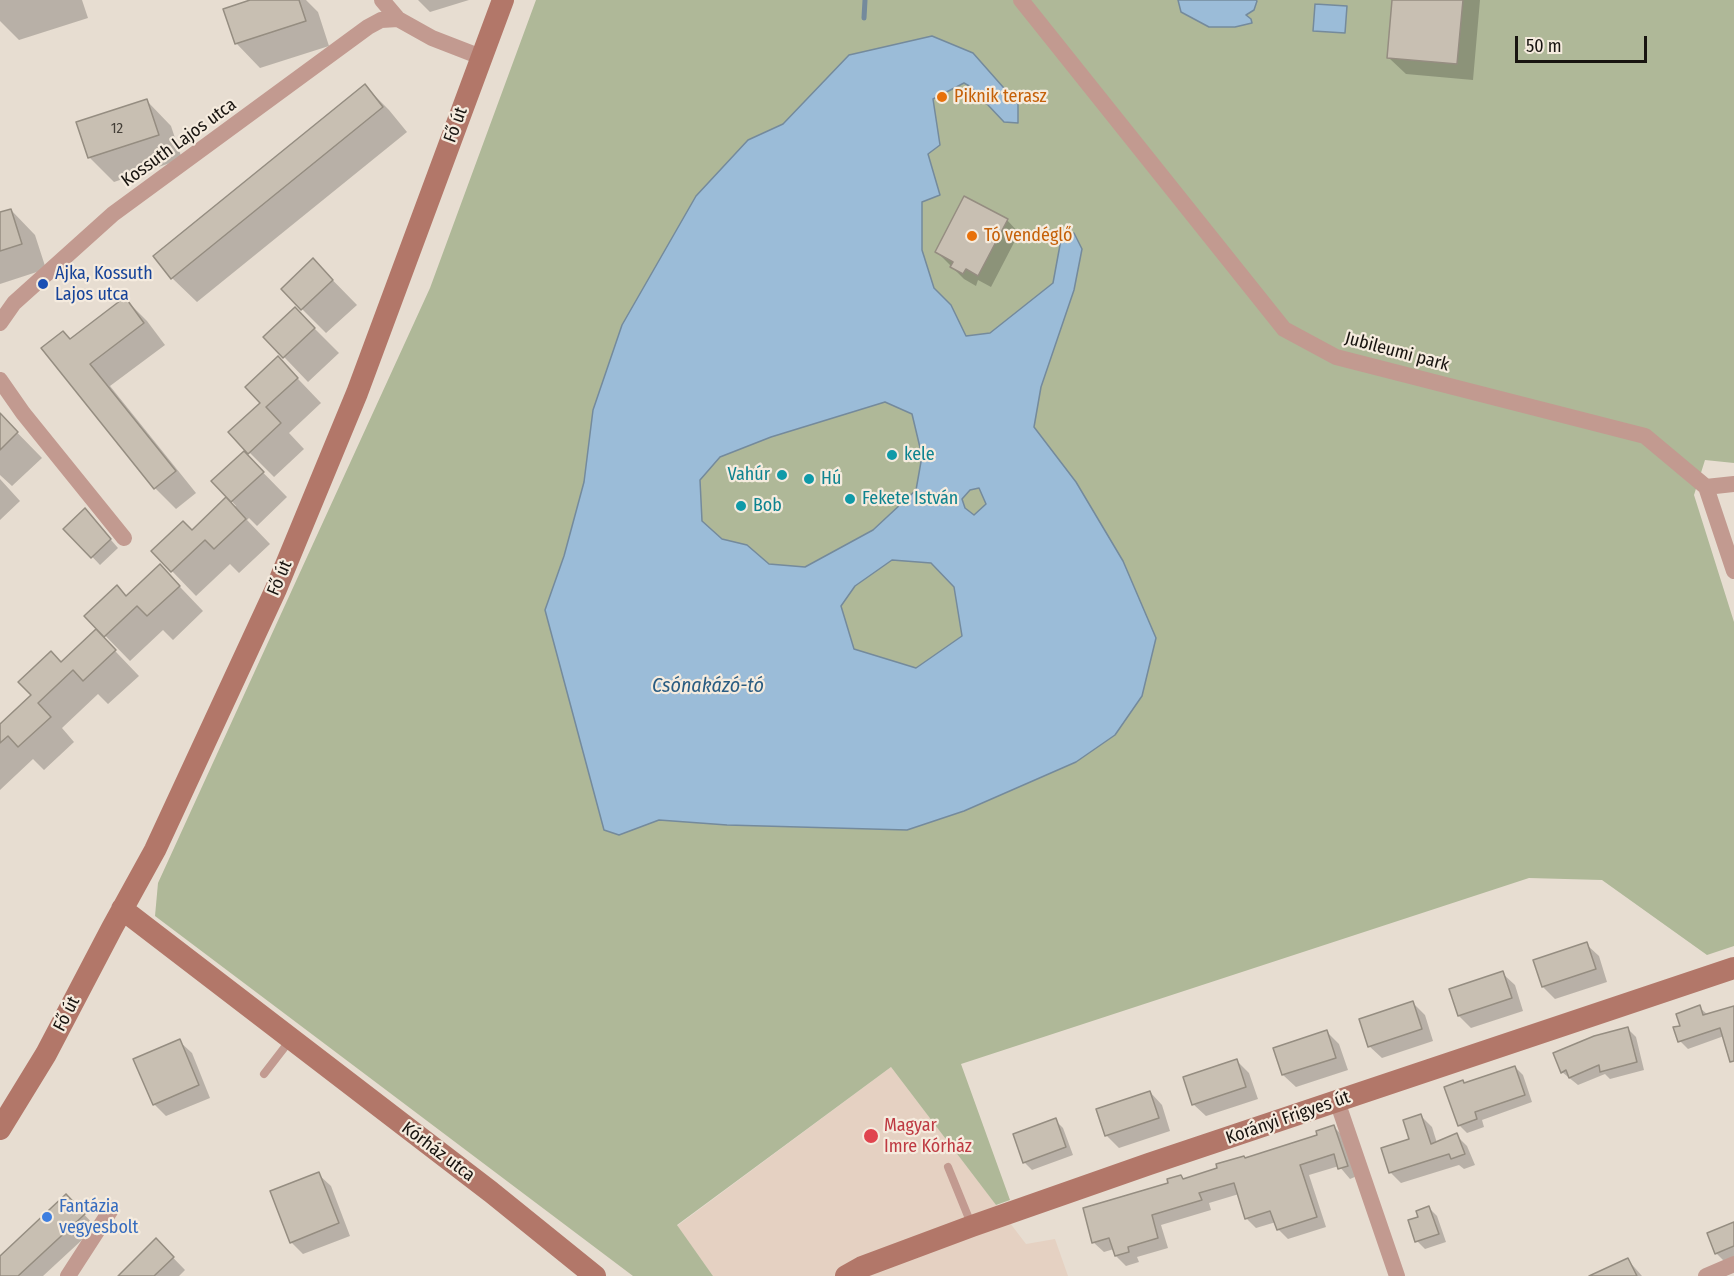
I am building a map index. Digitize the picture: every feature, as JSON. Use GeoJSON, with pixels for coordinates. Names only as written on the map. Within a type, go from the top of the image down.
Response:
{"type":"FeatureCollection","features":[{"type":"Feature","properties":{"kind":"main road","name":"Fő út"},"geometry":{"type":"LineString","coordinates":[[0,1129],[46,1054],[155,850],[276,589],[357,393],[503,0]]}},
{"type":"Feature","properties":{"kind":"main road","name":"Kórház utca"},"geometry":{"type":"LineString","coordinates":[[122,909],[490,1192],[586,1272]]}},
{"type":"Feature","properties":{"kind":"main road","name":"Korányi Frigyes út"},"geometry":{"type":"LineString","coordinates":[[846,1276],[861,1267],[972,1226],[1734,968]]}},
{"type":"Feature","properties":{"kind":"street"},"geometry":{"type":"LineString","coordinates":[[382,0],[398,19],[432,38],[481,57]]}},
{"type":"Feature","properties":{"kind":"street","name":"Jubileumi park"},"geometry":{"type":"LineString","coordinates":[[1021,0],[1284,329],[1336,357],[1645,436],[1706,487]]}},
{"type":"Feature","properties":{"kind":"street","name":"Kossuth Lajos utca"},"geometry":{"type":"LineString","coordinates":[[0,323],[14,303],[113,214],[368,27],[381,20],[398,19]]}},
{"type":"Feature","properties":{"kind":"street"},"geometry":{"type":"LineString","coordinates":[[0,380],[23,413],[124,538]]}},
{"type":"Feature","properties":{"kind":"street"},"geometry":{"type":"LineString","coordinates":[[1734,484],[1706,487],[1734,569]]}},
{"type":"Feature","properties":{"kind":"street"},"geometry":{"type":"LineString","coordinates":[[1337,1101],[1397,1276]]}},
{"type":"Feature","properties":{"kind":"street"},"geometry":{"type":"LineString","coordinates":[[68,1276],[112,1208]]}},
{"type":"Feature","properties":{"kind":"street"},"geometry":{"type":"LineString","coordinates":[[1706,1276],[1734,1264]]}},
{"type":"Feature","properties":{"kind":"lane"},"geometry":{"type":"LineString","coordinates":[[264,1074],[291,1039]]}},
{"type":"Feature","properties":{"kind":"lane"},"geometry":{"type":"LineString","coordinates":[[948,1167],[972,1226]]}},
{"type":"Feature","properties":{"kind":"shaded area","name":"Magyar Imre Kórház"},"geometry":{"type":"Polygon","coordinates":[[[891,1067],[1026,1244],[1055,1239],[1068,1276],[713,1276],[677,1226],[891,1067]]]}},
{"type":"Feature","properties":{"kind":"green space"},"geometry":{"type":"Polygon","coordinates":[[[536,0],[1734,0],[1734,463],[1705,460],[1694,495],[1734,622],[1734,946],[1707,955],[1602,880],[1529,878],[961,1064],[1010,1200],[996,1205],[891,1067],[677,1225],[713,1276],[633,1276],[155,916],[158,883],[430,288],[536,0]]]}},
{"type":"Feature","properties":{"kind":"water"},"geometry":{"type":"Polygon","coordinates":[[[1178,0],[1257,1],[1254,10],[1246,15],[1252,23],[1235,27],[1209,27],[1181,12],[1178,0]]]}},
{"type":"Feature","properties":{"kind":"water"},"geometry":{"type":"Polygon","coordinates":[[[1315,4],[1347,6],[1345,33],[1313,31],[1315,4]]]}},
{"type":"Feature","properties":{"kind":"water","name":"Csónakázó-tó"},"geometry":{"type":"Polygon","coordinates":[[[932,36],[973,53],[1018,104],[1018,123],[1004,122],[971,87],[964,83],[933,99],[940,145],[928,154],[940,195],[922,202],[922,250],[934,288],[951,305],[966,336],[990,333],[1053,283],[1062,234],[1074,233],[1082,249],[1074,290],[1041,387],[1034,427],[1076,482],[1123,561],[1156,638],[1142,696],[1115,735],[1076,762],[964,811],[907,830],[727,825],[659,820],[619,835],[604,830],[545,610],[564,556],[584,482],[593,410],[622,325],[696,196],[748,140],[783,124],[849,55],[932,36]],[[885,402],[771,437],[720,457],[700,480],[702,521],[722,539],[747,545],[769,564],[805,567],[873,530],[916,490],[922,456],[912,414],[885,402]],[[979,488],[970,490],[962,499],[965,508],[974,515],[986,504],[979,488]],[[892,560],[855,586],[841,606],[854,649],[916,668],[962,636],[954,587],[931,563],[892,560]]]}},
{"type":"Feature","properties":{"kind":"building"},"geometry":{"type":"Polygon","coordinates":[[[250,0],[299,0],[306,21],[235,44],[223,9],[250,0]]]}},
{"type":"Feature","properties":{"kind":"building"},"geometry":{"type":"Polygon","coordinates":[[[1392,0],[1463,0],[1457,64],[1387,58],[1392,0]]]}},
{"type":"Feature","properties":{"kind":"building"},"geometry":{"type":"Polygon","coordinates":[[[365,84],[383,107],[171,279],[153,256],[365,84]]]}},
{"type":"Feature","properties":{"kind":"building"},"geometry":{"type":"Polygon","coordinates":[[[147,99],[159,135],[88,158],[76,122],[147,99]]]}},
{"type":"Feature","properties":{"kind":"building","name":"Tó vendéglő"},"geometry":{"type":"Polygon","coordinates":[[[964,196],[1008,219],[978,276],[966,269],[963,274],[950,267],[953,262],[935,252],[964,196]]]}},
{"type":"Feature","properties":{"kind":"building"},"geometry":{"type":"Polygon","coordinates":[[[11,209],[22,244],[0,251],[0,212],[11,209]]]}},
{"type":"Feature","properties":{"kind":"building"},"geometry":{"type":"Polygon","coordinates":[[[313,258],[333,280],[301,310],[281,289],[313,258]]]}},
{"type":"Feature","properties":{"kind":"building"},"geometry":{"type":"Polygon","coordinates":[[[125,297],[144,323],[90,364],[176,471],[154,489],[41,348],[63,331],[70,339],[125,297]]]}},
{"type":"Feature","properties":{"kind":"building"},"geometry":{"type":"Polygon","coordinates":[[[295,307],[315,328],[283,358],[263,337],[295,307]]]}},
{"type":"Feature","properties":{"kind":"building"},"geometry":{"type":"Polygon","coordinates":[[[278,356],[298,378],[266,407],[281,423],[248,454],[228,432],[260,403],[245,387],[278,356]]]}},
{"type":"Feature","properties":{"kind":"building"},"geometry":{"type":"Polygon","coordinates":[[[0,413],[18,432],[0,450],[0,413]]]}},
{"type":"Feature","properties":{"kind":"building"},"geometry":{"type":"Polygon","coordinates":[[[244,451],[264,472],[231,502],[211,481],[244,451]]]}},
{"type":"Feature","properties":{"kind":"building"},"geometry":{"type":"Polygon","coordinates":[[[226,497],[246,519],[214,549],[205,540],[171,572],[151,551],[183,521],[192,530],[226,497]]]}},
{"type":"Feature","properties":{"kind":"building"},"geometry":{"type":"Polygon","coordinates":[[[85,508],[111,539],[91,558],[63,529],[85,508]]]}},
{"type":"Feature","properties":{"kind":"building"},"geometry":{"type":"Polygon","coordinates":[[[160,564],[180,586],[147,616],[137,606],[104,637],[84,616],[117,585],[126,596],[160,564]]]}},
{"type":"Feature","properties":{"kind":"building"},"geometry":{"type":"Polygon","coordinates":[[[96,629],[116,650],[83,681],[73,670],[38,703],[51,717],[18,747],[8,736],[0,743],[0,724],[31,695],[18,682],[51,651],[61,662],[96,629]]]}},
{"type":"Feature","properties":{"kind":"building"},"geometry":{"type":"Polygon","coordinates":[[[1587,942],[1596,969],[1542,987],[1533,960],[1587,942]]]}},
{"type":"Feature","properties":{"kind":"building"},"geometry":{"type":"Polygon","coordinates":[[[1503,971],[1512,998],[1458,1016],[1449,989],[1503,971]]]}},
{"type":"Feature","properties":{"kind":"building"},"geometry":{"type":"Polygon","coordinates":[[[1413,1001],[1422,1029],[1368,1047],[1359,1019],[1413,1001]]]}},
{"type":"Feature","properties":{"kind":"building"},"geometry":{"type":"Polygon","coordinates":[[[1700,1005],[1703,1015],[1734,1006],[1734,1061],[1730,1062],[1720,1028],[1678,1042],[1673,1027],[1680,1026],[1676,1014],[1700,1005]]]}},
{"type":"Feature","properties":{"kind":"building"},"geometry":{"type":"Polygon","coordinates":[[[1628,1027],[1637,1062],[1600,1072],[1599,1065],[1569,1078],[1566,1070],[1561,1073],[1553,1053],[1594,1036],[1628,1027]]]}},
{"type":"Feature","properties":{"kind":"building"},"geometry":{"type":"Polygon","coordinates":[[[1327,1030],[1336,1058],[1282,1075],[1273,1048],[1327,1030]]]}},
{"type":"Feature","properties":{"kind":"building"},"geometry":{"type":"Polygon","coordinates":[[[180,1039],[199,1085],[153,1105],[133,1059],[180,1039]]]}},
{"type":"Feature","properties":{"kind":"building"},"geometry":{"type":"Polygon","coordinates":[[[1237,1059],[1246,1087],[1192,1105],[1183,1077],[1237,1059]]]}},
{"type":"Feature","properties":{"kind":"building"},"geometry":{"type":"Polygon","coordinates":[[[1515,1066],[1525,1095],[1475,1112],[1477,1119],[1458,1126],[1444,1087],[1463,1080],[1464,1083],[1515,1066]]]}},
{"type":"Feature","properties":{"kind":"building"},"geometry":{"type":"Polygon","coordinates":[[[1150,1091],[1159,1118],[1105,1136],[1096,1109],[1150,1091]]]}},
{"type":"Feature","properties":{"kind":"building"},"geometry":{"type":"Polygon","coordinates":[[[1421,1114],[1431,1144],[1457,1133],[1465,1154],[1451,1159],[1449,1154],[1389,1173],[1381,1148],[1409,1139],[1403,1120],[1421,1114]]]}},
{"type":"Feature","properties":{"kind":"building"},"geometry":{"type":"Polygon","coordinates":[[[1056,1118],[1066,1147],[1023,1163],[1013,1134],[1056,1118]]]}},
{"type":"Feature","properties":{"kind":"building"},"geometry":{"type":"Polygon","coordinates":[[[1334,1125],[1348,1166],[1338,1169],[1334,1154],[1300,1165],[1317,1217],[1277,1230],[1270,1211],[1245,1219],[1234,1183],[1199,1193],[1202,1200],[1152,1215],[1158,1238],[1128,1247],[1129,1252],[1115,1256],[1109,1238],[1092,1243],[1083,1208],[1168,1183],[1167,1179],[1181,1175],[1183,1179],[1217,1168],[1216,1164],[1244,1156],[1245,1158],[1317,1135],[1316,1131],[1334,1125]]]}},
{"type":"Feature","properties":{"kind":"building"},"geometry":{"type":"Polygon","coordinates":[[[319,1172],[339,1223],[290,1243],[270,1191],[319,1172]]]}},
{"type":"Feature","properties":{"kind":"building"},"geometry":{"type":"Polygon","coordinates":[[[66,1194],[85,1214],[18,1276],[0,1276],[0,1256],[66,1194]]]}},
{"type":"Feature","properties":{"kind":"building"},"geometry":{"type":"Polygon","coordinates":[[[1429,1206],[1439,1234],[1415,1242],[1408,1220],[1418,1217],[1416,1211],[1429,1206]]]}},
{"type":"Feature","properties":{"kind":"building"},"geometry":{"type":"Polygon","coordinates":[[[1734,1222],[1734,1246],[1715,1254],[1707,1233],[1734,1222]]]}},
{"type":"Feature","properties":{"kind":"building"},"geometry":{"type":"Polygon","coordinates":[[[156,1238],[174,1257],[154,1276],[118,1276],[156,1238]]]}},
{"type":"Feature","properties":{"kind":"building"},"geometry":{"type":"Polygon","coordinates":[[[1628,1258],[1637,1276],[1589,1276],[1628,1258]]]}},
{"type":"Feature","properties":{"kind":"waterway"},"geometry":{"type":"LineString","coordinates":[[864,18],[865,0]]}},
{"type":"Feature","properties":{"kind":"place","name":"Piknik terasz"},"geometry":{"type":"Point","coordinates":[942,97]}},
{"type":"Feature","properties":{"kind":"place","name":"Tó vendéglő"},"geometry":{"type":"Point","coordinates":[972,236]}},
{"type":"Feature","properties":{"kind":"place","name":"Ajka, Kossuth Lajos utca"},"geometry":{"type":"Point","coordinates":[43,284]}},
{"type":"Feature","properties":{"kind":"place","name":"kele"},"geometry":{"type":"Point","coordinates":[892,455]}},
{"type":"Feature","properties":{"kind":"place","name":"Vahúr"},"geometry":{"type":"Point","coordinates":[782,475]}},
{"type":"Feature","properties":{"kind":"place","name":"Hú"},"geometry":{"type":"Point","coordinates":[809,479]}},
{"type":"Feature","properties":{"kind":"place","name":"Fekete István"},"geometry":{"type":"Point","coordinates":[850,499]}},
{"type":"Feature","properties":{"kind":"place","name":"Bob"},"geometry":{"type":"Point","coordinates":[741,506]}},
{"type":"Feature","properties":{"kind":"place","name":"Magyar Imre Kórház"},"geometry":{"type":"Point","coordinates":[871,1136]}},
{"type":"Feature","properties":{"kind":"place","name":"Fantázia vegyesbolt"},"geometry":{"type":"Point","coordinates":[47,1217]}}]}
